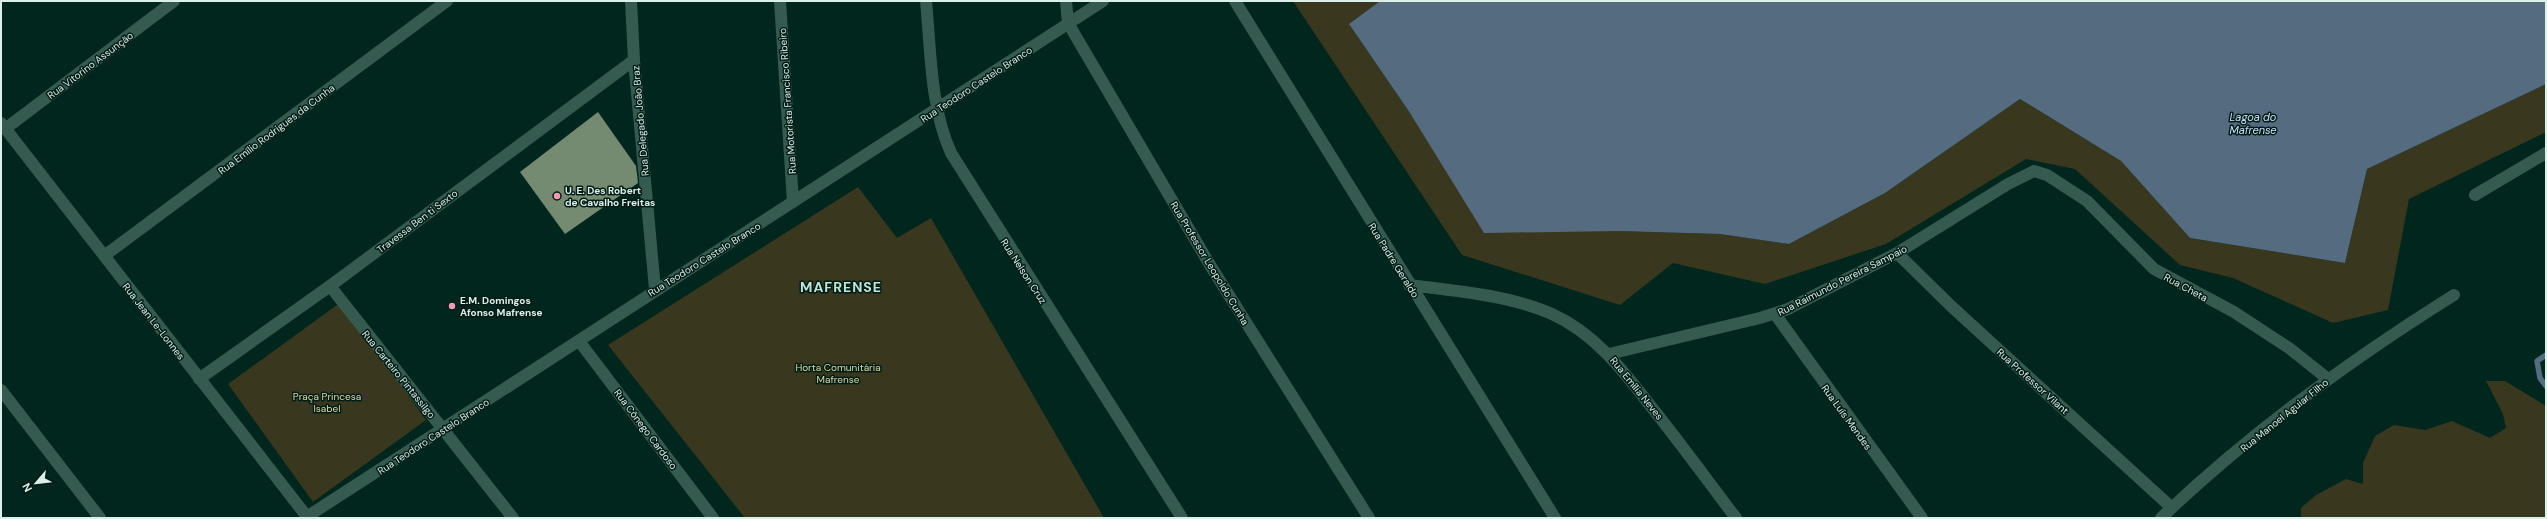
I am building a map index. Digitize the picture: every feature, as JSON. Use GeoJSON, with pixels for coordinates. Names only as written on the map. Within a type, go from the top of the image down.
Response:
{"type":"FeatureCollection","features":[{"type":"Feature","properties":{"kind":"street","name":"Rua Vitorino Assunção"},"geometry":{"type":"LineString","coordinates":[[3,126],[174,1]]}},
{"type":"Feature","properties":{"kind":"street","name":"Rua Emílio Rodrigues da Cunha"},"geometry":{"type":"LineString","coordinates":[[104,256],[447,1]]}},
{"type":"Feature","properties":{"kind":"street","name":"Rua Delegado João Braz"},"geometry":{"type":"LineString","coordinates":[[631,1],[634,60],[655,289]]}},
{"type":"Feature","properties":{"kind":"street","name":"Rua Motorista Francisco Ribeiro"},"geometry":{"type":"LineString","coordinates":[[780,1],[794,202]]}},
{"type":"Feature","properties":{"kind":"street","name":"Rua Nelson Cruz"},"geometry":{"type":"LineString","coordinates":[[926,1],[936,110],[942,133],[967,180],[1182,518]]}},
{"type":"Feature","properties":{"kind":"street","name":"Rua Professor Leopoldo Cunha"},"geometry":{"type":"LineString","coordinates":[[1066,1],[1068,24],[1210,265],[1369,518]]}},
{"type":"Feature","properties":{"kind":"street","name":"Rua Teodoro Castelo Branco"},"geometry":{"type":"LineString","coordinates":[[307,518],[444,430],[655,289],[794,202],[1103,1]]}},
{"type":"Feature","properties":{"kind":"street","name":"Rua Padre Geraldo"},"geometry":{"type":"LineString","coordinates":[[1235,1],[1409,285],[1555,518]]}},
{"type":"Feature","properties":{"kind":"street","name":"Travessa Ben ti Sexto"},"geometry":{"type":"LineString","coordinates":[[199,379],[330,286],[634,60]]}},
{"type":"Feature","properties":{"kind":"street","name":"Rua Jean Le-Lonnes"},"geometry":{"type":"LineString","coordinates":[[3,126],[307,518]]}},
{"type":"Feature","properties":{"kind":"street"},"geometry":{"type":"LineString","coordinates":[[2475,196],[2546,153]]}},
{"type":"Feature","properties":{"kind":"street","name":"Rua Raimundo Pereira Sampaio"},"geometry":{"type":"LineString","coordinates":[[1609,354],[1775,314],[1897,253],[2024,174],[2039,172],[2056,181]]}},
{"type":"Feature","properties":{"kind":"street","name":"Rua Cheta"},"geometry":{"type":"LineString","coordinates":[[2056,181],[2087,201],[2154,268],[2234,312],[2289,348],[2328,379]]}},
{"type":"Feature","properties":{"kind":"street","name":"Rua Professor Vilant"},"geometry":{"type":"LineString","coordinates":[[1897,253],[1951,306],[2172,508]]}},
{"type":"Feature","properties":{"kind":"street","name":"Rua Emília Neves"},"geometry":{"type":"LineString","coordinates":[[1409,285],[1488,297],[1521,304],[1546,312],[1576,329],[1609,354],[1666,425],[1736,518]]}},
{"type":"Feature","properties":{"kind":"street","name":"Rua Carteiro Pintassilgo"},"geometry":{"type":"LineString","coordinates":[[330,286],[513,518]]}},
{"type":"Feature","properties":{"kind":"street","name":"Rua Manoel Aguiar Filho"},"geometry":{"type":"LineString","coordinates":[[2161,518],[2293,405],[2328,379],[2454,295]]}},
{"type":"Feature","properties":{"kind":"street","name":"Rua Luís Mendes"},"geometry":{"type":"LineString","coordinates":[[1775,314],[1838,405],[1922,518]]}},
{"type":"Feature","properties":{"kind":"street","name":"Rua Cônego Cardoso"},"geometry":{"type":"LineString","coordinates":[[578,341],[713,518]]}},
{"type":"Feature","properties":{"kind":"street"},"geometry":{"type":"LineString","coordinates":[[1,390],[100,518]]}},
{"type":"Feature","properties":{"kind":"green space"},"geometry":{"type":"Polygon","coordinates":[[[1293,1],[1380,1],[1349,24],[1410,113],[1618,231],[1720,234],[1789,244],[1885,193],[2020,99],[2121,161],[2190,238],[2345,263],[2367,169],[2546,84],[2546,132],[2409,199],[2388,310],[2333,323],[2233,278],[2180,265],[2075,169],[2026,159],[1886,244],[1765,284],[1673,263],[1620,305],[1462,255],[1293,1]]]}},
{"type":"Feature","properties":{"kind":"green space","name":"Horta Comunitária Mafrense"},"geometry":{"type":"Polygon","coordinates":[[[858,187],[897,238],[931,218],[1104,518],[745,518],[608,345],[858,187]]]}},
{"type":"Feature","properties":{"kind":"green space","name":"Praça Princesa Isabel"},"geometry":{"type":"Polygon","coordinates":[[[341,302],[426,420],[313,502],[228,384],[341,302]]]}},
{"type":"Feature","properties":{"kind":"green space"},"geometry":{"type":"Polygon","coordinates":[[[2486,381],[2505,381],[2546,406],[2546,518],[2301,518],[2301,508],[2316,495],[2346,479],[2363,484],[2363,463],[2375,436],[2394,425],[2425,430],[2452,421],[2490,438],[2506,428],[2503,414],[2486,381]]]}},
{"type":"Feature","properties":{"kind":"water","name":"Lagoa do Mafrense"},"geometry":{"type":"Polygon","coordinates":[[[1380,1],[2546,1],[2546,84],[2367,169],[2345,263],[2190,238],[2121,161],[2020,99],[1885,193],[1789,244],[1720,234],[1618,231],[1484,233],[1410,113],[1349,24],[1380,1]]]}},
{"type":"Feature","properties":{"kind":"building"},"geometry":{"type":"Polygon","coordinates":[[[598,112],[636,166],[638,183],[565,234],[520,172],[598,112]]]}},
{"type":"Feature","properties":{"kind":"waterway"},"geometry":{"type":"LineString","coordinates":[[2546,355],[2537,361],[2540,378],[2546,386]]}},
{"type":"Feature","properties":{"kind":"place","name":"U. E. Des Robert de Cavalho Freitas"},"geometry":{"type":"Point","coordinates":[557,196]}},
{"type":"Feature","properties":{"kind":"place","name":"E.M. Domingos Afonso Mafrense"},"geometry":{"type":"Point","coordinates":[452,306]}},
{"type":"Feature","properties":{"kind":"district","name":"MAFRENSE"},"geometry":{"type":"Point","coordinates":[841,287]}}]}
